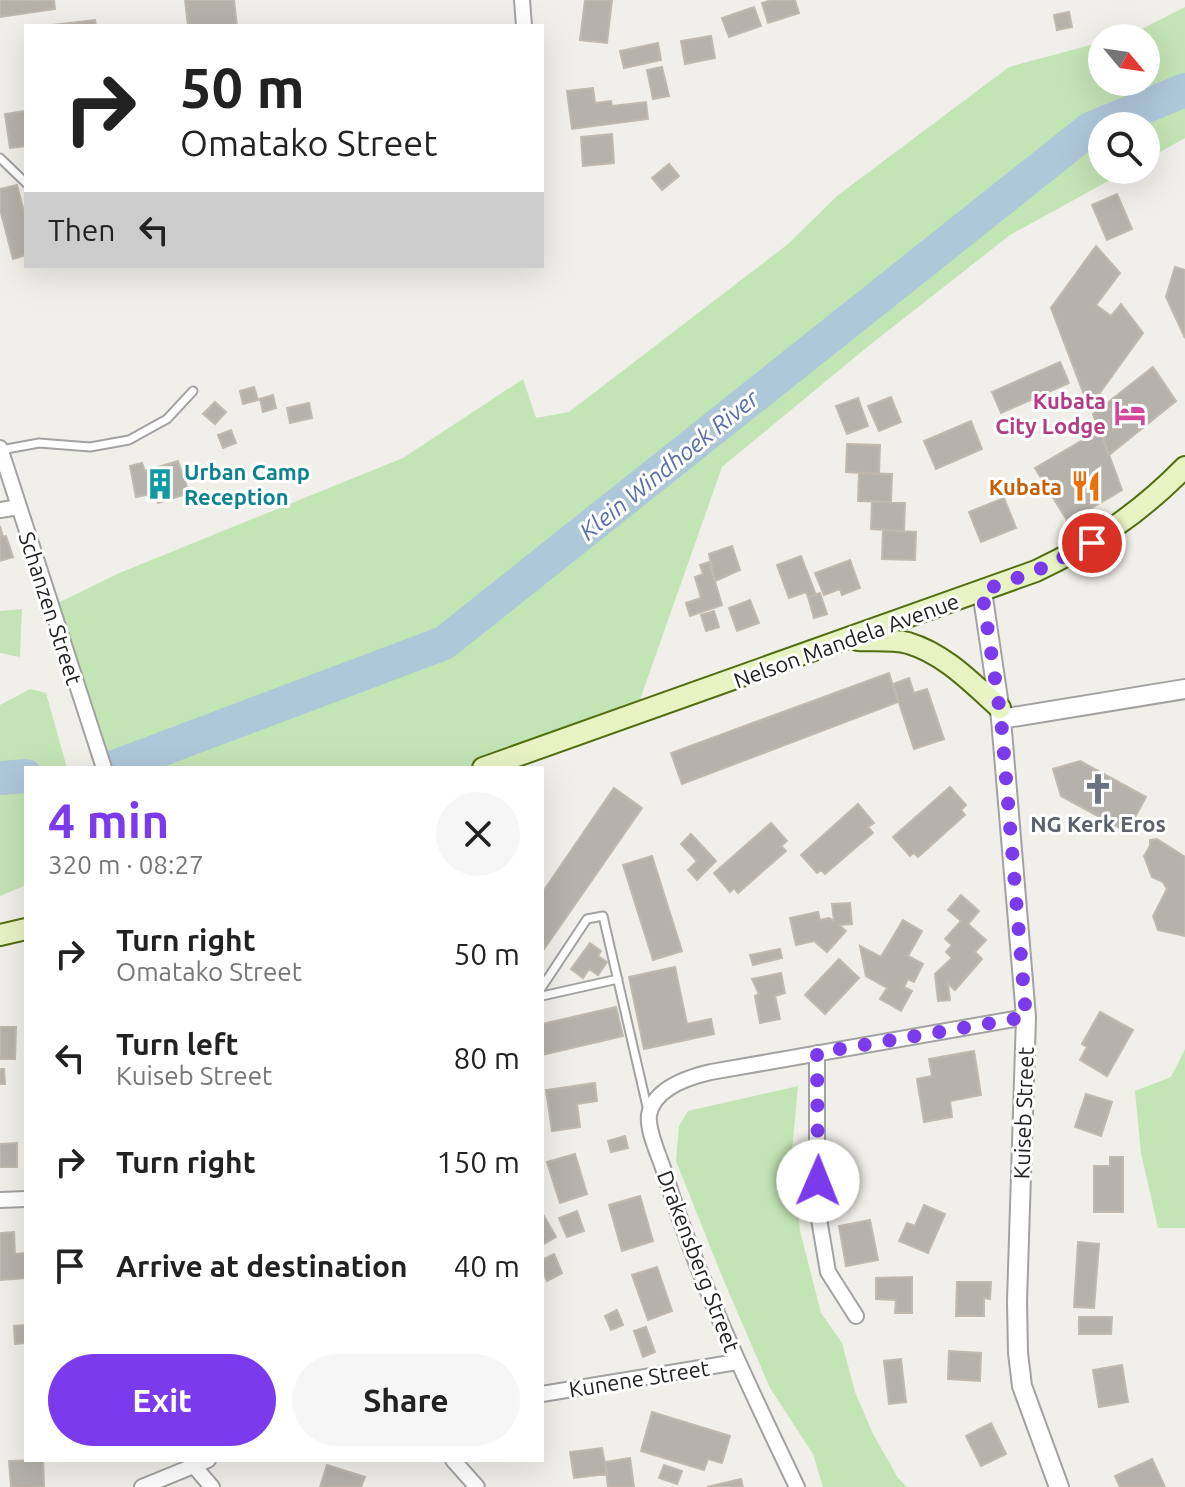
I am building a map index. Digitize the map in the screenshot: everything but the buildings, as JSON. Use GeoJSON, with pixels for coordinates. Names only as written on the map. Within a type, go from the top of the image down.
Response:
{"type":"FeatureCollection","features":[{"type":"Feature","properties":{"kind":"main road","name":"Nelson Mandela Avenue"},"geometry":{"type":"LineString","coordinates":[[489,766],[1036,571],[1108,533],[1153,500],[1185,467]]}},
{"type":"Feature","properties":{"kind":"main road"},"geometry":{"type":"LineString","coordinates":[[846,640],[905,642],[927,651],[949,664],[1001,714]]}},
{"type":"Feature","properties":{"kind":"main road"},"geometry":{"type":"LineString","coordinates":[[0,935],[24,929]]}},
{"type":"Feature","properties":{"kind":"street"},"geometry":{"type":"LineString","coordinates":[[522,0],[524,24]]}},
{"type":"Feature","properties":{"kind":"street","name":"Schanzen Street"},"geometry":{"type":"LineString","coordinates":[[0,449],[103,766]]}},
{"type":"Feature","properties":{"kind":"street"},"geometry":{"type":"LineString","coordinates":[[0,510],[19,507]]}},
{"type":"Feature","properties":{"kind":"street","name":"Kuiseb Street"},"geometry":{"type":"LineString","coordinates":[[982,591],[1001,714],[1026,1017],[1017,1286],[1018,1353],[1022,1386],[1059,1487]]}},
{"type":"Feature","properties":{"kind":"street"},"geometry":{"type":"LineString","coordinates":[[1001,714],[1184,692]]}},
{"type":"Feature","properties":{"kind":"street"},"geometry":{"type":"LineString","coordinates":[[649,1115],[659,1096],[684,1079],[1026,1017]]}},
{"type":"Feature","properties":{"kind":"street"},"geometry":{"type":"LineString","coordinates":[[817,1053],[817,1207],[828,1272],[856,1316]]}},
{"type":"Feature","properties":{"kind":"street","name":"Drakensberg Street"},"geometry":{"type":"LineString","coordinates":[[649,1115],[680,1225],[737,1362],[797,1487]]}},
{"type":"Feature","properties":{"kind":"street"},"geometry":{"type":"LineString","coordinates":[[0,1200],[24,1199]]}},
{"type":"Feature","properties":{"kind":"street","name":"Kunene Street"},"geometry":{"type":"LineString","coordinates":[[544,1394],[737,1362]]}},
{"type":"Feature","properties":{"kind":"street"},"geometry":{"type":"LineString","coordinates":[[455,1462],[477,1487]]}},
{"type":"Feature","properties":{"kind":"street"},"geometry":{"type":"LineString","coordinates":[[142,1487],[201,1463],[212,1487]]}},
{"type":"Feature","properties":{"kind":"lane"},"geometry":{"type":"LineString","coordinates":[[0,158],[24,181]]}},
{"type":"Feature","properties":{"kind":"lane"},"geometry":{"type":"LineString","coordinates":[[0,449],[39,443],[90,447],[129,440],[167,419],[193,391]]}},
{"type":"Feature","properties":{"kind":"lane","name":"Drakensberg Street"},"geometry":{"type":"LineString","coordinates":[[544,984],[587,919],[603,916],[649,1115]]}},
{"type":"Feature","properties":{"kind":"lane"},"geometry":{"type":"LineString","coordinates":[[544,996],[618,979]]}},
{"type":"Feature","properties":{"kind":"green space"},"geometry":{"type":"Polygon","coordinates":[[[1185,7],[1185,138],[1160,152],[1160,112],[1088,112],[1088,184],[1103,184],[1010,235],[722,467],[636,711],[487,766],[103,766],[50,607],[117,574],[403,458],[523,379],[536,418],[569,412],[788,244],[837,196],[1009,67],[1088,46],[1088,96],[1160,96],[1160,24],[1152,24],[1185,7]]]}},
{"type":"Feature","properties":{"kind":"green space"},"geometry":{"type":"Polygon","coordinates":[[[22,609],[20,657],[0,653],[0,611],[22,609]]]}},
{"type":"Feature","properties":{"kind":"green space"},"geometry":{"type":"Polygon","coordinates":[[[30,689],[46,693],[66,766],[24,766],[24,886],[0,896],[0,705],[30,689]]]}},
{"type":"Feature","properties":{"kind":"green space"},"geometry":{"type":"Polygon","coordinates":[[[1185,1049],[1185,1228],[1158,1228],[1141,1153],[1135,1091],[1171,1077],[1185,1049]]]}},
{"type":"Feature","properties":{"kind":"green space"},"geometry":{"type":"Polygon","coordinates":[[[798,1086],[792,1151],[800,1231],[821,1313],[842,1343],[855,1392],[873,1434],[898,1478],[907,1487],[823,1487],[813,1454],[770,1388],[676,1161],[679,1126],[688,1111],[798,1086]]]}},
{"type":"Feature","properties":{"kind":"waterway","name":"Klein Windhoek River"},"geometry":{"type":"LineString","coordinates":[[117,766],[444,643],[1090,129],[1185,90]]}},
{"type":"Feature","properties":{"kind":"waterway","name":"Klein Windhoek River"},"geometry":{"type":"LineString","coordinates":[[0,778],[24,776]]}},
{"type":"Feature","properties":{"kind":"place","name":"Kubata City Lodge"},"geometry":{"type":"Point","coordinates":[1130,413]}},
{"type":"Feature","properties":{"kind":"place","name":"Urban Camp Reception"},"geometry":{"type":"Point","coordinates":[160,484]}},
{"type":"Feature","properties":{"kind":"place","name":"Kubata"},"geometry":{"type":"Point","coordinates":[1086,486]}},
{"type":"Feature","properties":{"kind":"place","name":"NG Kerk Eros"},"geometry":{"type":"Point","coordinates":[1098,789]}},
{"type":"Feature","properties":{"kind":"route"},"geometry":{"type":"LineString","coordinates":[[818,1181],[817,1053],[1026,1017],[1001,719],[982,591],[1036,571],[1092,543]]}}]}
